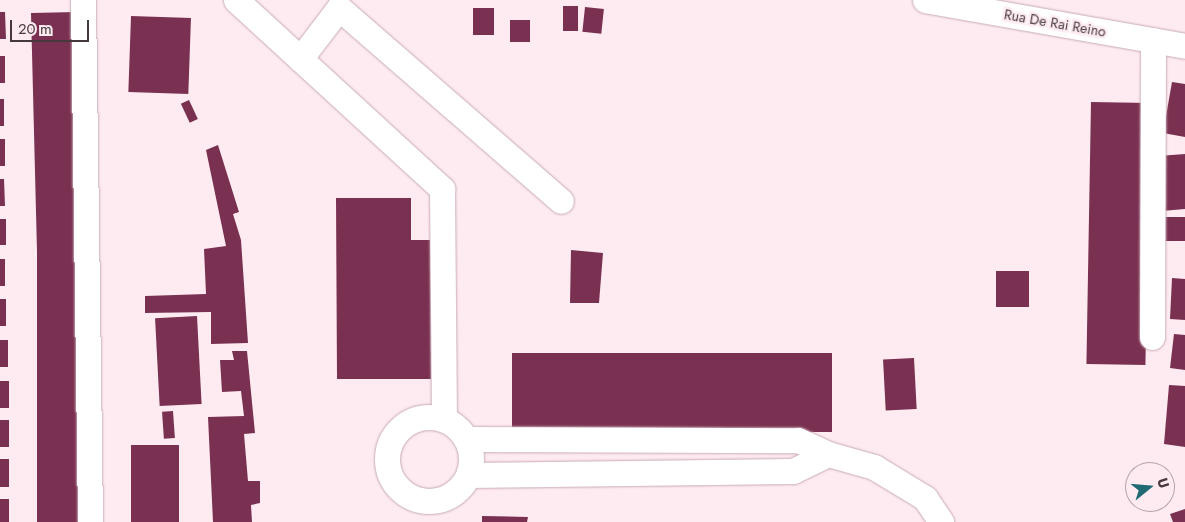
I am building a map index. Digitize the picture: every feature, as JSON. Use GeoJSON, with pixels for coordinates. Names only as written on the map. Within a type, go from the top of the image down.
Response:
{"type":"FeatureCollection","features":[{"type":"Feature","properties":{"kind":"street"},"geometry":{"type":"LineString","coordinates":[[83,0],[90,522]]}},
{"type":"Feature","properties":{"kind":"street"},"geometry":{"type":"LineString","coordinates":[[236,0],[442,189],[444,419]]}},
{"type":"Feature","properties":{"kind":"street","name":"Rua De Rai Reino"},"geometry":{"type":"LineString","coordinates":[[927,0],[1185,46]]}},
{"type":"Feature","properties":{"kind":"street"},"geometry":{"type":"LineString","coordinates":[[300,59],[339,8],[561,201]]}},
{"type":"Feature","properties":{"kind":"street"},"geometry":{"type":"LineString","coordinates":[[1152,337],[1153,40]]}},
{"type":"Feature","properties":{"kind":"street"},"geometry":{"type":"LineString","coordinates":[[420,417],[444,419],[457,426],[467,439],[472,457],[469,475],[451,496],[425,512],[402,494],[388,474],[387,450],[398,428],[420,417]]}},
{"type":"Feature","properties":{"kind":"street"},"geometry":{"type":"LineString","coordinates":[[467,439],[798,440],[828,454],[874,467],[925,498],[941,522]]}},
{"type":"Feature","properties":{"kind":"street"},"geometry":{"type":"LineString","coordinates":[[469,475],[793,472],[828,454]]}},
{"type":"Feature","properties":{"kind":"building"},"geometry":{"type":"Polygon","coordinates":[[[563,6],[578,6],[578,31],[563,31],[563,6]]]}},
{"type":"Feature","properties":{"kind":"building"},"geometry":{"type":"Polygon","coordinates":[[[585,7],[604,9],[601,34],[582,32],[585,7]]]}},
{"type":"Feature","properties":{"kind":"building"},"geometry":{"type":"Polygon","coordinates":[[[473,8],[494,8],[494,35],[473,35],[473,8]]]}},
{"type":"Feature","properties":{"kind":"building"},"geometry":{"type":"Polygon","coordinates":[[[0,12],[5,12],[6,39],[0,39],[0,12]]]}},
{"type":"Feature","properties":{"kind":"building"},"geometry":{"type":"Polygon","coordinates":[[[76,12],[82,522],[37,522],[37,252],[31,13],[76,12]]]}},
{"type":"Feature","properties":{"kind":"building"},"geometry":{"type":"Polygon","coordinates":[[[131,16],[191,18],[188,94],[128,92],[131,16]]]}},
{"type":"Feature","properties":{"kind":"building"},"geometry":{"type":"Polygon","coordinates":[[[510,20],[530,20],[530,42],[510,42],[510,20]]]}},
{"type":"Feature","properties":{"kind":"building"},"geometry":{"type":"Polygon","coordinates":[[[0,56],[5,56],[5,83],[0,83],[0,56]]]}},
{"type":"Feature","properties":{"kind":"building"},"geometry":{"type":"Polygon","coordinates":[[[1172,82],[1185,84],[1185,137],[1163,133],[1172,82]]]}},
{"type":"Feature","properties":{"kind":"building"},"geometry":{"type":"Polygon","coordinates":[[[0,99],[4,99],[4,126],[0,126],[0,99]]]}},
{"type":"Feature","properties":{"kind":"building"},"geometry":{"type":"Polygon","coordinates":[[[189,100],[198,119],[190,123],[181,104],[189,100]]]}},
{"type":"Feature","properties":{"kind":"building"},"geometry":{"type":"Polygon","coordinates":[[[1091,102],[1150,103],[1145,365],[1086,364],[1091,102]]]}},
{"type":"Feature","properties":{"kind":"building"},"geometry":{"type":"Polygon","coordinates":[[[0,139],[5,139],[5,166],[0,166],[0,139]]]}},
{"type":"Feature","properties":{"kind":"building"},"geometry":{"type":"Polygon","coordinates":[[[218,145],[239,212],[233,214],[241,240],[248,343],[211,344],[211,312],[145,313],[145,296],[206,294],[204,249],[226,246],[206,150],[218,145]]]}},
{"type":"Feature","properties":{"kind":"building"},"geometry":{"type":"Polygon","coordinates":[[[1185,154],[1185,209],[1162,211],[1158,156],[1185,154]]]}},
{"type":"Feature","properties":{"kind":"building"},"geometry":{"type":"Polygon","coordinates":[[[0,179],[4,179],[5,206],[0,206],[0,179]]]}},
{"type":"Feature","properties":{"kind":"building"},"geometry":{"type":"Polygon","coordinates":[[[336,198],[411,198],[411,240],[430,240],[431,379],[337,379],[336,198]]]}},
{"type":"Feature","properties":{"kind":"building"},"geometry":{"type":"Polygon","coordinates":[[[1157,217],[1185,217],[1185,241],[1157,241],[1157,217]]]}},
{"type":"Feature","properties":{"kind":"building"},"geometry":{"type":"Polygon","coordinates":[[[0,219],[6,219],[6,245],[0,245],[0,219]]]}},
{"type":"Feature","properties":{"kind":"building"},"geometry":{"type":"Polygon","coordinates":[[[571,250],[603,253],[599,303],[570,303],[571,250]]]}},
{"type":"Feature","properties":{"kind":"building"},"geometry":{"type":"Polygon","coordinates":[[[0,259],[5,259],[5,286],[0,286],[0,259]]]}},
{"type":"Feature","properties":{"kind":"building"},"geometry":{"type":"Polygon","coordinates":[[[996,271],[1029,271],[1029,307],[996,307],[996,271]]]}},
{"type":"Feature","properties":{"kind":"building"},"geometry":{"type":"Polygon","coordinates":[[[1172,278],[1185,279],[1185,320],[1170,319],[1172,278]]]}},
{"type":"Feature","properties":{"kind":"building"},"geometry":{"type":"Polygon","coordinates":[[[0,299],[6,299],[6,326],[0,326],[0,299]]]}},
{"type":"Feature","properties":{"kind":"building"},"geometry":{"type":"Polygon","coordinates":[[[197,316],[202,404],[160,406],[155,318],[197,316]]]}},
{"type":"Feature","properties":{"kind":"building"},"geometry":{"type":"Polygon","coordinates":[[[1174,334],[1185,335],[1185,370],[1170,368],[1174,334]]]}},
{"type":"Feature","properties":{"kind":"building"},"geometry":{"type":"Polygon","coordinates":[[[0,340],[8,340],[8,367],[0,367],[0,340]]]}},
{"type":"Feature","properties":{"kind":"building"},"geometry":{"type":"Polygon","coordinates":[[[232,351],[247,351],[255,433],[244,434],[248,481],[260,481],[260,503],[251,505],[252,522],[213,522],[208,417],[244,416],[241,391],[222,392],[220,360],[234,360],[232,351]]]}},
{"type":"Feature","properties":{"kind":"building"},"geometry":{"type":"Polygon","coordinates":[[[512,353],[832,353],[832,432],[512,432],[512,353]]]}},
{"type":"Feature","properties":{"kind":"building"},"geometry":{"type":"Polygon","coordinates":[[[914,358],[917,409],[886,411],[883,360],[914,358]]]}},
{"type":"Feature","properties":{"kind":"building"},"geometry":{"type":"Polygon","coordinates":[[[0,381],[9,381],[9,408],[0,408],[0,381]]]}},
{"type":"Feature","properties":{"kind":"building"},"geometry":{"type":"Polygon","coordinates":[[[1169,385],[1185,386],[1185,447],[1164,444],[1169,385]]]}},
{"type":"Feature","properties":{"kind":"building"},"geometry":{"type":"Polygon","coordinates":[[[173,411],[175,438],[164,439],[162,412],[173,411]]]}},
{"type":"Feature","properties":{"kind":"building"},"geometry":{"type":"Polygon","coordinates":[[[0,420],[9,420],[9,447],[0,447],[0,420]]]}},
{"type":"Feature","properties":{"kind":"building"},"geometry":{"type":"Polygon","coordinates":[[[131,445],[179,445],[179,522],[131,522],[131,445]]]}},
{"type":"Feature","properties":{"kind":"building"},"geometry":{"type":"Polygon","coordinates":[[[0,459],[9,459],[9,487],[0,487],[0,459]]]}},
{"type":"Feature","properties":{"kind":"building"},"geometry":{"type":"Polygon","coordinates":[[[0,499],[9,499],[9,522],[0,522],[0,499]]]}},
{"type":"Feature","properties":{"kind":"building"},"geometry":{"type":"Polygon","coordinates":[[[1185,509],[1185,522],[1173,522],[1170,514],[1185,509]]]}},
{"type":"Feature","properties":{"kind":"building"},"geometry":{"type":"Polygon","coordinates":[[[482,516],[528,517],[527,522],[482,522],[482,516]]]}}]}
